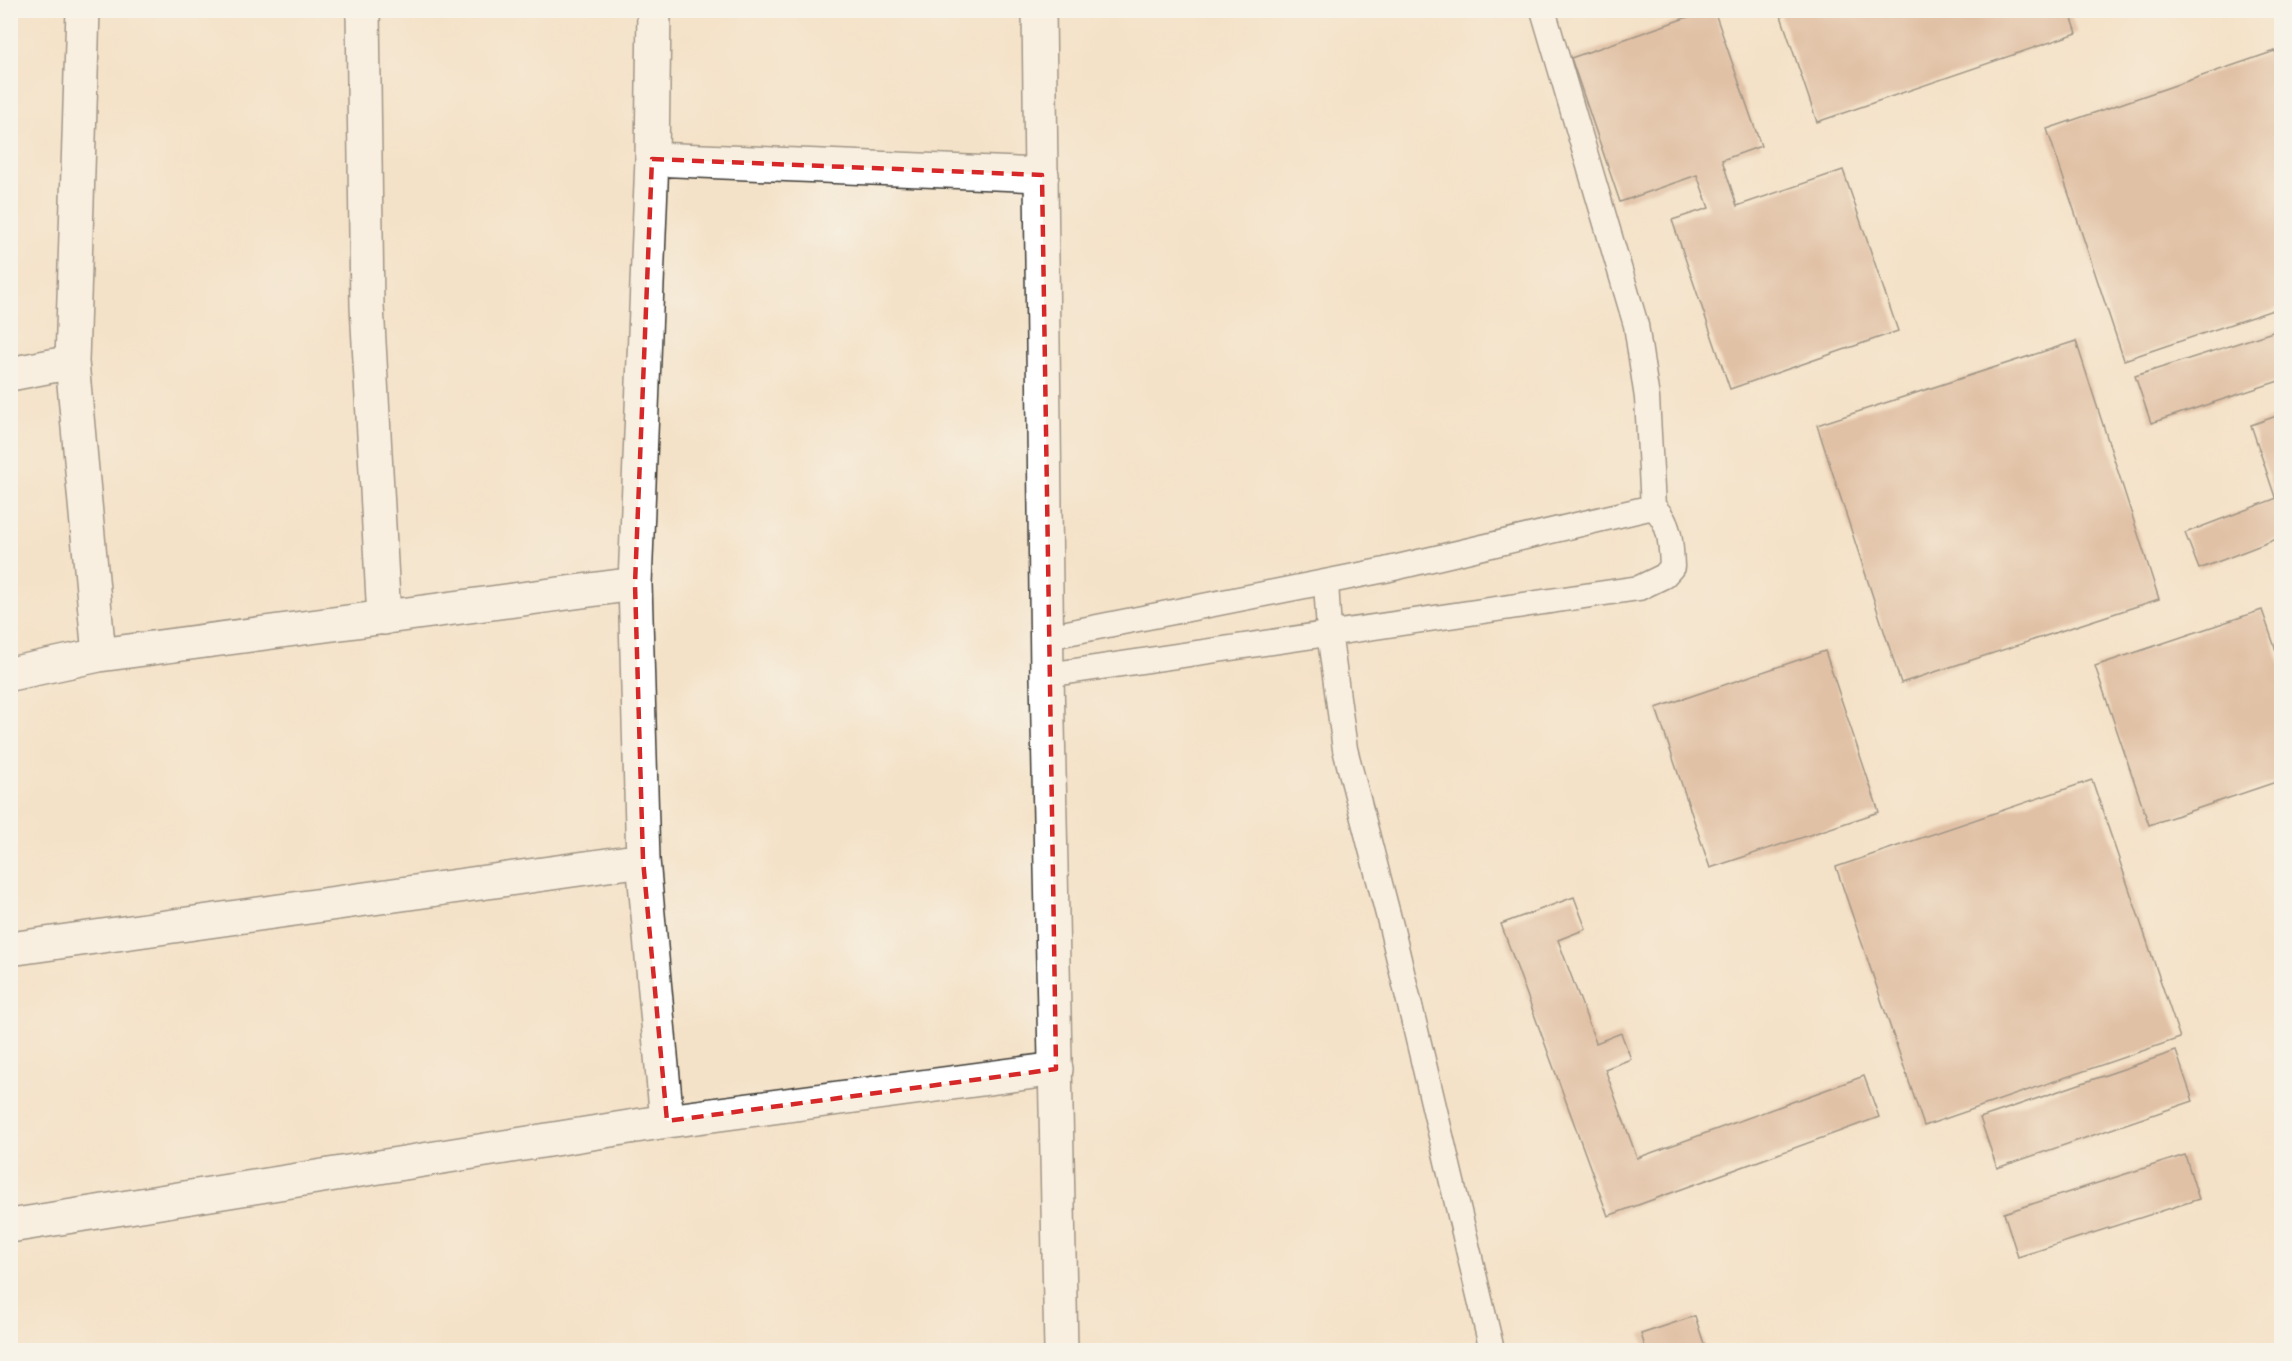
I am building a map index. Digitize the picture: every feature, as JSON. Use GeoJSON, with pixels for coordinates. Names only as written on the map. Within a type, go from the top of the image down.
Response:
{"type":"FeatureCollection","features":[{"type":"Feature","properties":{"kind":"street"},"geometry":{"type":"LineString","coordinates":[[83,10],[72,362],[99,656]]}},
{"type":"Feature","properties":{"kind":"street"},"geometry":{"type":"LineString","coordinates":[[363,10],[367,306],[384,618]]}},
{"type":"Feature","properties":{"kind":"street"},"geometry":{"type":"LineString","coordinates":[[654,10],[652,159],[634,584],[642,860],[667,1121]]}},
{"type":"Feature","properties":{"kind":"street"},"geometry":{"type":"LineString","coordinates":[[1039,10],[1047,675],[1060,1350]]}},
{"type":"Feature","properties":{"kind":"street"},"geometry":{"type":"LineString","coordinates":[[652,159],[1042,176]]}},
{"type":"Feature","properties":{"kind":"street"},"geometry":{"type":"LineString","coordinates":[[10,374],[72,362]]}},
{"type":"Feature","properties":{"kind":"street"},"geometry":{"type":"LineString","coordinates":[[10,674],[99,656],[634,584]]}},
{"type":"Feature","properties":{"kind":"street"},"geometry":{"type":"LineString","coordinates":[[10,949],[642,860]]}},
{"type":"Feature","properties":{"kind":"street"},"geometry":{"type":"LineString","coordinates":[[10,1226],[667,1121],[1056,1069]]}},
{"type":"Feature","properties":{"kind":"lane"},"geometry":{"type":"LineString","coordinates":[[1047,675],[1639,588],[1664,576],[1672,567],[1670,537],[1661,514],[1653,507],[1647,398],[1636,325],[1543,10]]}},
{"type":"Feature","properties":{"kind":"lane"},"geometry":{"type":"LineString","coordinates":[[1047,637],[1326,582],[1653,507]]}},
{"type":"Feature","properties":{"kind":"lane"},"geometry":{"type":"LineString","coordinates":[[1326,582],[1329,632],[1346,749],[1391,926],[1492,1350]]}},
{"type":"Feature","properties":{"kind":"highlighted area"},"geometry":{"type":"Polygon","coordinates":[[[652,159],[1042,175],[1056,1069],[667,1121],[643,860],[635,584],[652,159]]]}},
{"type":"Feature","properties":{"kind":"building"},"geometry":{"type":"Polygon","coordinates":[[[1708,10],[1714,10],[1761,146],[1722,160],[1737,206],[1843,170],[1898,331],[1730,389],[1672,220],[1709,208],[1697,175],[1620,202],[1571,58],[1708,10]]]}},
{"type":"Feature","properties":{"kind":"building"},"geometry":{"type":"Polygon","coordinates":[[[1779,10],[2069,10],[2077,33],[1817,122],[1779,10]]]}},
{"type":"Feature","properties":{"kind":"building"},"geometry":{"type":"Polygon","coordinates":[[[2275,51],[2282,69],[2282,307],[2124,360],[2047,129],[2275,51]]]}},
{"type":"Feature","properties":{"kind":"building"},"geometry":{"type":"Polygon","coordinates":[[[2282,329],[2282,380],[2151,423],[2135,376],[2282,329]]]}},
{"type":"Feature","properties":{"kind":"building"},"geometry":{"type":"Polygon","coordinates":[[[2076,341],[2159,599],[1901,683],[1817,425],[2076,341]]]}},
{"type":"Feature","properties":{"kind":"building"},"geometry":{"type":"Polygon","coordinates":[[[2282,414],[2282,495],[2275,497],[2251,425],[2282,414]]]}},
{"type":"Feature","properties":{"kind":"building"},"geometry":{"type":"Polygon","coordinates":[[[2282,496],[2282,537],[2199,569],[2185,533],[2282,496]]]}},
{"type":"Feature","properties":{"kind":"building"},"geometry":{"type":"Polygon","coordinates":[[[2262,610],[2282,668],[2282,780],[2149,825],[2095,666],[2262,610]]]}},
{"type":"Feature","properties":{"kind":"building"},"geometry":{"type":"Polygon","coordinates":[[[1825,651],[1879,812],[1710,868],[1656,708],[1825,651]]]}},
{"type":"Feature","properties":{"kind":"building"},"geometry":{"type":"Polygon","coordinates":[[[2092,780],[2180,1038],[1924,1126],[1836,867],[2092,780]]]}},
{"type":"Feature","properties":{"kind":"building"},"geometry":{"type":"Polygon","coordinates":[[[1574,897],[1586,929],[1558,940],[1596,1043],[1621,1033],[1631,1059],[1605,1069],[1637,1158],[1864,1076],[1879,1117],[1608,1216],[1501,924],[1574,897]]]}},
{"type":"Feature","properties":{"kind":"building"},"geometry":{"type":"Polygon","coordinates":[[[2176,1051],[2193,1101],[1997,1168],[1980,1118],[2176,1051]]]}},
{"type":"Feature","properties":{"kind":"building"},"geometry":{"type":"Polygon","coordinates":[[[2185,1155],[2199,1199],[2018,1257],[2004,1213],[2185,1155]]]}},
{"type":"Feature","properties":{"kind":"building"},"geometry":{"type":"Polygon","coordinates":[[[1695,1316],[1706,1350],[1646,1350],[1641,1334],[1695,1316]]]}}]}
